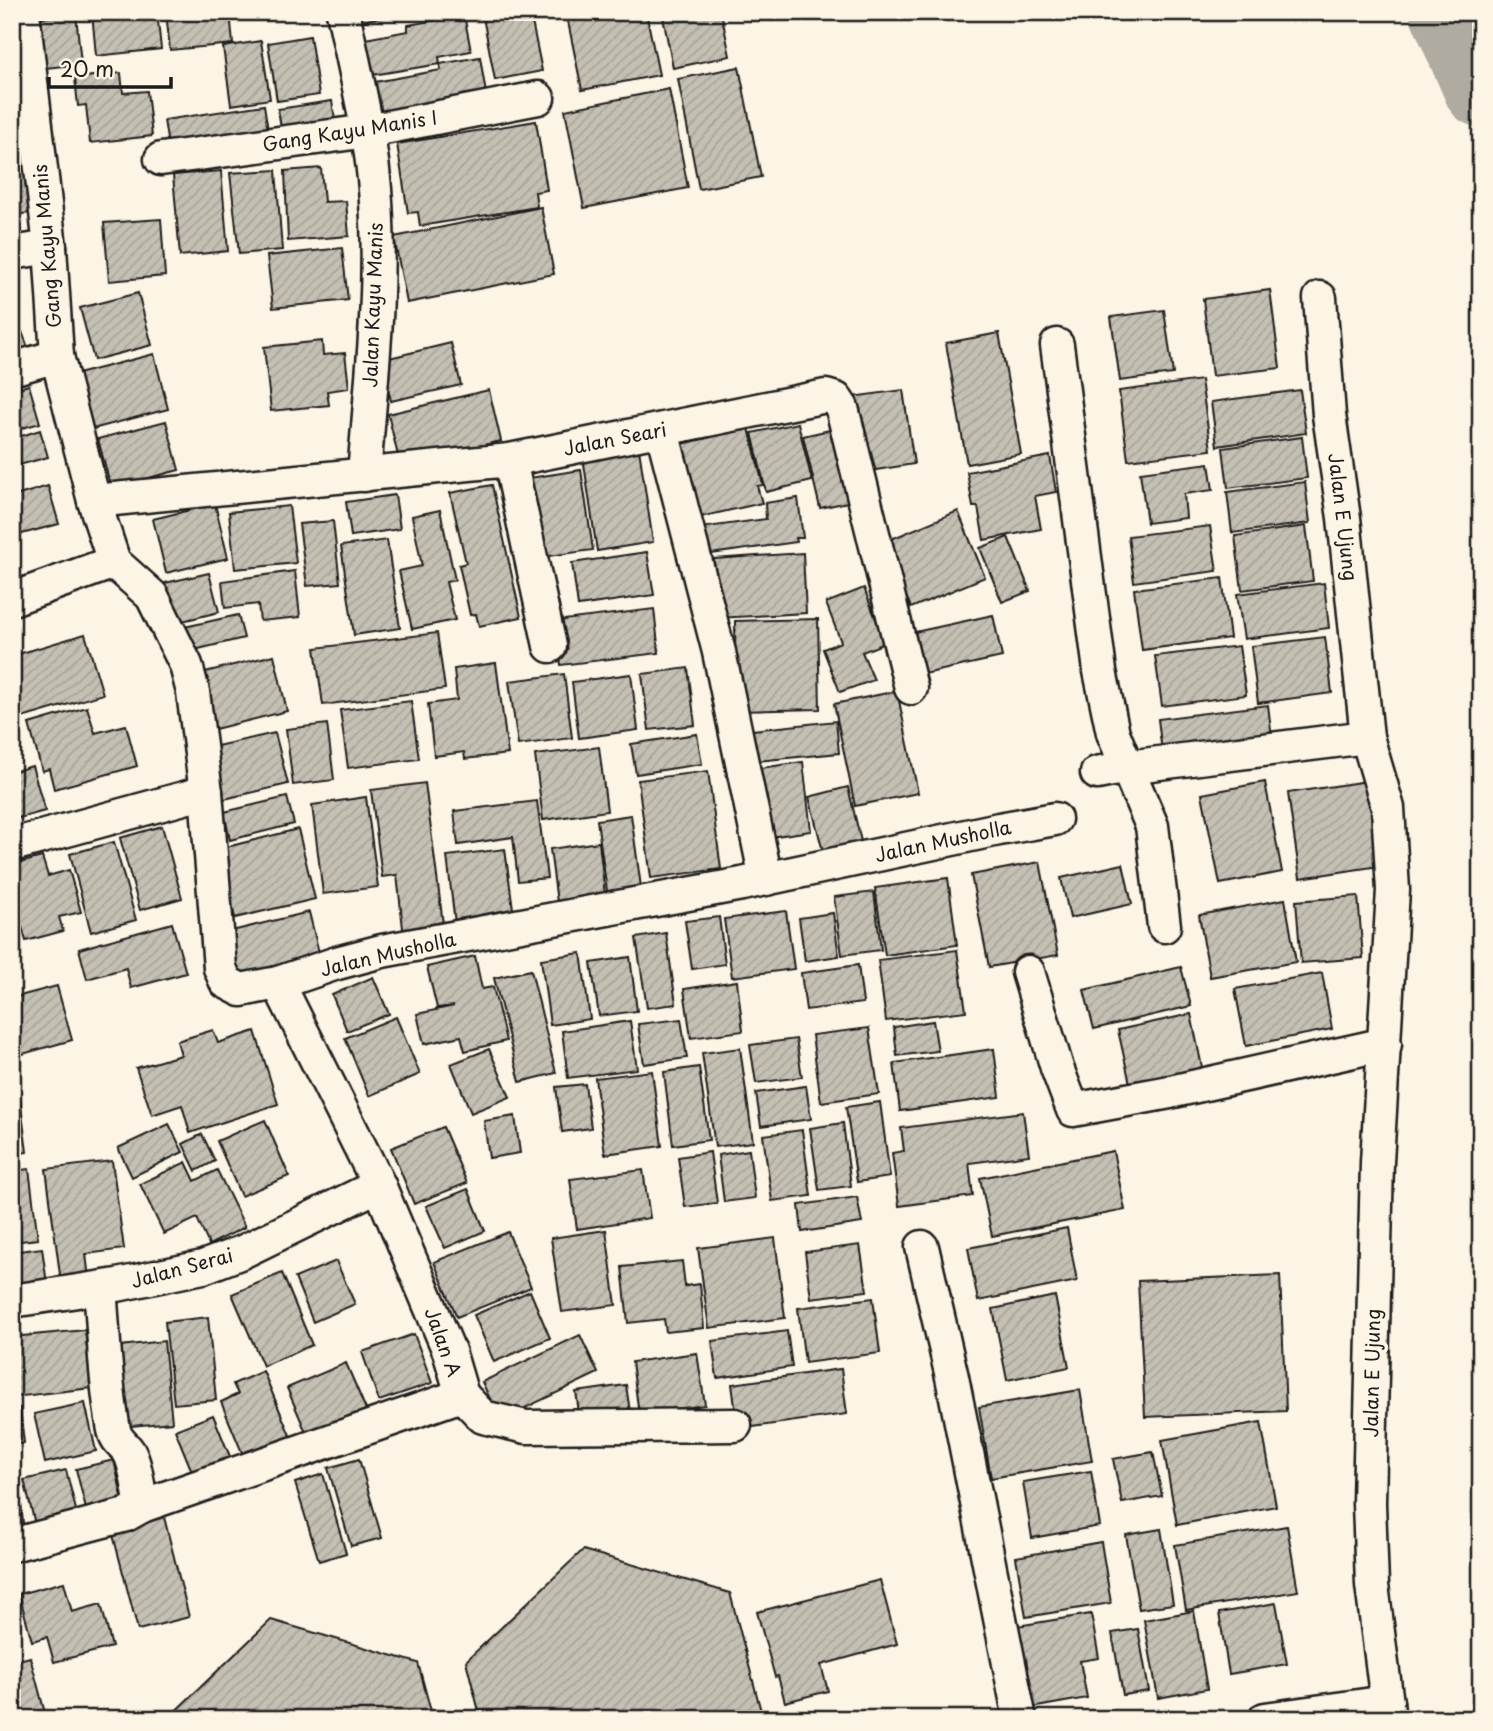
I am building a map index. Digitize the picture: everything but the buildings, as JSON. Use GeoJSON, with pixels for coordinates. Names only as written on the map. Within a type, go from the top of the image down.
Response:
{"type":"FeatureCollection","features":[{"type":"Feature","properties":{"kind":"street","name":"Gang Kayu Manis"},"geometry":{"type":"LineString","coordinates":[[23,12],[50,247],[57,355],[94,501]]}},
{"type":"Feature","properties":{"kind":"street","name":"Jalan Kayu Manis"},"geometry":{"type":"LineString","coordinates":[[343,12],[368,131],[376,201],[378,284],[364,475]]}},
{"type":"Feature","properties":{"kind":"street","name":"Gang Kayu Manis I"},"geometry":{"type":"LineString","coordinates":[[161,159],[368,131],[538,98]]}},
{"type":"Feature","properties":{"kind":"street"},"geometry":{"type":"LineString","coordinates":[[12,253],[50,247]]}},
{"type":"Feature","properties":{"kind":"street","name":"Jalan E Ujung"},"geometry":{"type":"LineString","coordinates":[[1265,1719],[1388,1710],[1372,1586],[1369,1503],[1377,1162],[1393,890],[1392,849],[1388,808],[1367,737],[1344,518],[1329,415],[1320,298]]}},
{"type":"Feature","properties":{"kind":"street"},"geometry":{"type":"LineString","coordinates":[[1057,345],[1100,671],[1113,733],[1112,770],[1152,826],[1164,926]]}},
{"type":"Feature","properties":{"kind":"street"},"geometry":{"type":"LineString","coordinates":[[12,369],[57,355]]}},
{"type":"Feature","properties":{"kind":"street","name":"Jalan Seari"},"geometry":{"type":"LineString","coordinates":[[94,501],[510,460],[826,396],[836,399],[842,408],[911,688]]}},
{"type":"Feature","properties":{"kind":"street"},"geometry":{"type":"LineString","coordinates":[[662,431],[719,652],[766,878]]}},
{"type":"Feature","properties":{"kind":"street"},"geometry":{"type":"LineString","coordinates":[[510,460],[550,646]]}},
{"type":"Feature","properties":{"kind":"street"},"geometry":{"type":"LineString","coordinates":[[12,599],[114,562],[94,501]]}},
{"type":"Feature","properties":{"kind":"street","name":"Jalan Musholla"},"geometry":{"type":"LineString","coordinates":[[114,562],[152,596],[186,665],[206,792],[220,968],[226,982],[241,990],[278,983],[382,951],[766,878],[1055,819]]}},
{"type":"Feature","properties":{"kind":"street"},"geometry":{"type":"LineString","coordinates":[[1112,770],[1367,737]]}},
{"type":"Feature","properties":{"kind":"street"},"geometry":{"type":"LineString","coordinates":[[12,845],[206,792]]}},
{"type":"Feature","properties":{"kind":"street"},"geometry":{"type":"LineString","coordinates":[[1028,972],[1057,1068],[1073,1110],[1170,1093],[1385,1044]]}},
{"type":"Feature","properties":{"kind":"street","name":"Jalan A"},"geometry":{"type":"LineString","coordinates":[[12,1545],[126,1516],[142,1506],[462,1395],[449,1351],[379,1185],[278,983]]}},
{"type":"Feature","properties":{"kind":"street","name":"Jalan Serai"},"geometry":{"type":"LineString","coordinates":[[12,1301],[100,1288],[203,1267],[242,1252],[379,1185]]}},
{"type":"Feature","properties":{"kind":"street"},"geometry":{"type":"LineString","coordinates":[[922,1247],[952,1377],[1020,1719]]}},
{"type":"Feature","properties":{"kind":"street"},"geometry":{"type":"LineString","coordinates":[[100,1288],[114,1433],[120,1444],[128,1450],[142,1506]]}},
{"type":"Feature","properties":{"kind":"street"},"geometry":{"type":"LineString","coordinates":[[462,1395],[483,1417],[526,1427],[735,1425]]}},
{"type":"Feature","properties":{"kind":"waterway"},"geometry":{"type":"LineString","coordinates":[[1447,12],[1481,90]]}}]}
